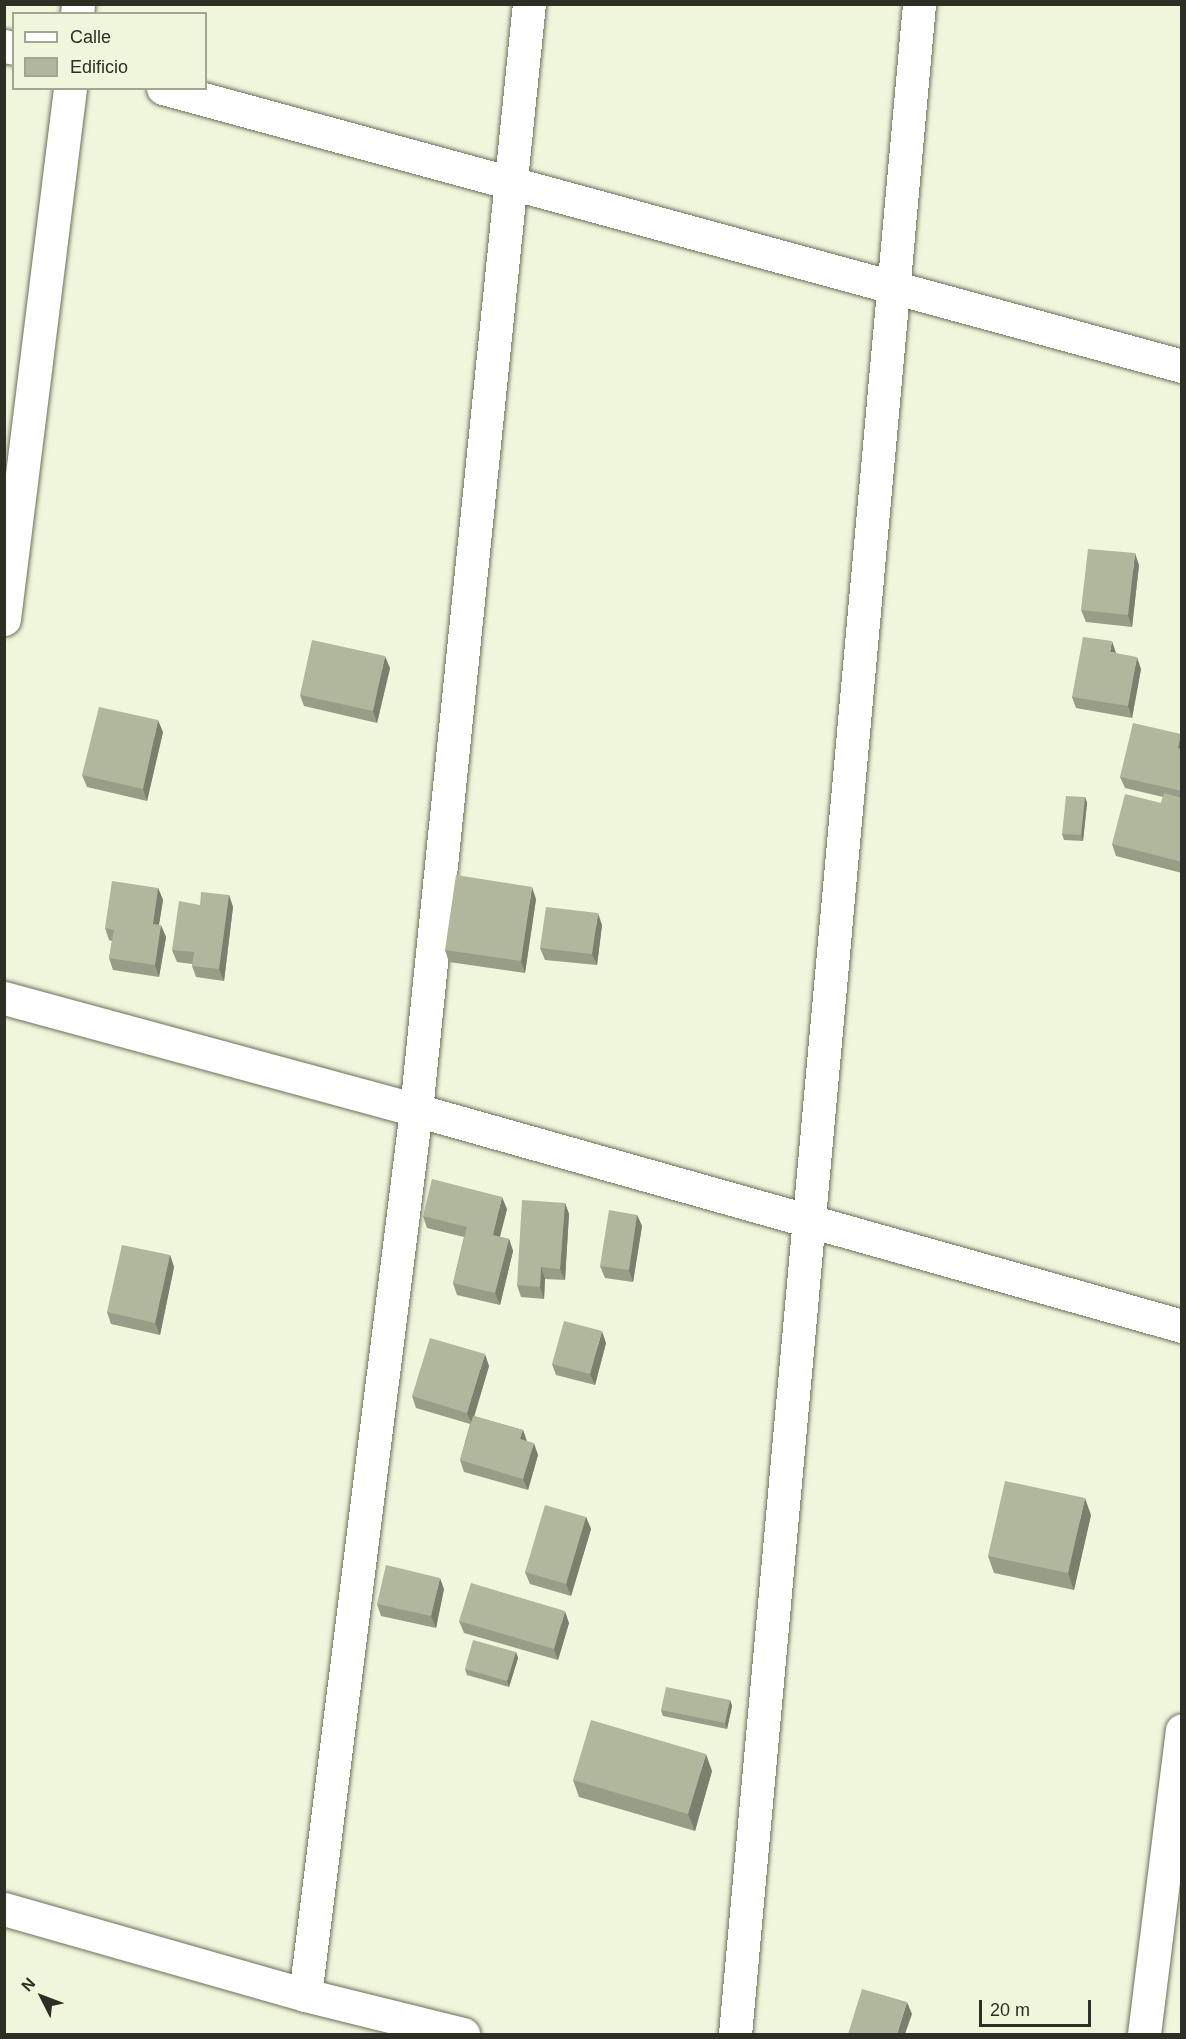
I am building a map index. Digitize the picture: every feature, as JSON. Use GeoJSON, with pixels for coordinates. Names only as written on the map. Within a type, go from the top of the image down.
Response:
{"type":"FeatureCollection","features":[{"type":"Feature","properties":{"kind":"street"},"geometry":{"type":"LineString","coordinates":[[305,1995],[416,1110],[529,4]]}},
{"type":"Feature","properties":{"kind":"street"},"geometry":{"type":"LineString","coordinates":[[735,2034],[919,4]]}},
{"type":"Feature","properties":{"kind":"street"},"geometry":{"type":"LineString","coordinates":[[4,619],[70,90]]}},
{"type":"Feature","properties":{"kind":"street"},"geometry":{"type":"LineString","coordinates":[[170,90],[1182,366]]}},
{"type":"Feature","properties":{"kind":"street"},"geometry":{"type":"LineString","coordinates":[[4,998],[416,1110],[1182,1326]]}},
{"type":"Feature","properties":{"kind":"street"},"geometry":{"type":"LineString","coordinates":[[1144,2034],[1182,1730]]}},
{"type":"Feature","properties":{"kind":"street"},"geometry":{"type":"LineString","coordinates":[[4,1909],[305,1995],[463,2034]]}},
{"type":"Feature","properties":{"kind":"building"},"geometry":{"type":"Polygon","coordinates":[[[1088,549],[1135,553],[1128,615],[1081,610],[1088,549]]]}},
{"type":"Feature","properties":{"kind":"building"},"geometry":{"type":"Polygon","coordinates":[[[1083,637],[1112,641],[1110,652],[1137,657],[1128,706],[1072,697],[1083,637]]]}},
{"type":"Feature","properties":{"kind":"building"},"geometry":{"type":"Polygon","coordinates":[[[312,640],[385,656],[373,711],[300,695],[312,640]]]}},
{"type":"Feature","properties":{"kind":"building"},"geometry":{"type":"Polygon","coordinates":[[[99,707],[158,720],[143,789],[82,775],[99,707]]]}},
{"type":"Feature","properties":{"kind":"building"},"geometry":{"type":"Polygon","coordinates":[[[1133,723],[1181,734],[1178,748],[1182,749],[1182,791],[1120,777],[1133,723]]]}},
{"type":"Feature","properties":{"kind":"building"},"geometry":{"type":"Polygon","coordinates":[[[1164,793],[1182,798],[1180,835],[1182,835],[1182,862],[1112,844],[1125,794],[1161,803],[1164,793]]]}},
{"type":"Feature","properties":{"kind":"building"},"geometry":{"type":"Polygon","coordinates":[[[1066,796],[1085,797],[1081,835],[1062,834],[1066,796]]]}},
{"type":"Feature","properties":{"kind":"building"},"geometry":{"type":"Polygon","coordinates":[[[456,875],[532,887],[521,961],[445,950],[456,875]]]}},
{"type":"Feature","properties":{"kind":"building"},"geometry":{"type":"Polygon","coordinates":[[[112,881],[158,888],[153,924],[161,925],[155,965],[109,958],[114,930],[105,928],[112,881]]]}},
{"type":"Feature","properties":{"kind":"building"},"geometry":{"type":"Polygon","coordinates":[[[201,892],[229,895],[219,969],[192,966],[194,952],[172,950],[179,901],[200,905],[201,892]]]}},
{"type":"Feature","properties":{"kind":"building"},"geometry":{"type":"Polygon","coordinates":[[[546,907],[598,913],[592,954],[540,948],[546,907]]]}},
{"type":"Feature","properties":{"kind":"building"},"geometry":{"type":"Polygon","coordinates":[[[432,1179],[502,1197],[493,1235],[509,1239],[495,1293],[453,1283],[467,1227],[423,1216],[432,1179]]]}},
{"type":"Feature","properties":{"kind":"building"},"geometry":{"type":"Polygon","coordinates":[[[522,1200],[565,1203],[560,1269],[541,1267],[540,1287],[517,1285],[522,1200]]]}},
{"type":"Feature","properties":{"kind":"building"},"geometry":{"type":"Polygon","coordinates":[[[609,1210],[637,1215],[629,1270],[600,1266],[609,1210]]]}},
{"type":"Feature","properties":{"kind":"building"},"geometry":{"type":"Polygon","coordinates":[[[122,1245],[170,1255],[155,1323],[107,1312],[122,1245]]]}},
{"type":"Feature","properties":{"kind":"building"},"geometry":{"type":"Polygon","coordinates":[[[564,1321],[602,1331],[590,1374],[552,1364],[564,1321]]]}},
{"type":"Feature","properties":{"kind":"building"},"geometry":{"type":"Polygon","coordinates":[[[430,1338],[485,1354],[467,1413],[412,1396],[430,1338]]]}},
{"type":"Feature","properties":{"kind":"building"},"geometry":{"type":"Polygon","coordinates":[[[473,1416],[523,1430],[520,1439],[534,1443],[523,1479],[460,1460],[473,1416]]]}},
{"type":"Feature","properties":{"kind":"building"},"geometry":{"type":"Polygon","coordinates":[[[1005,1481],[1085,1498],[1068,1573],[988,1556],[1005,1481]]]}},
{"type":"Feature","properties":{"kind":"building"},"geometry":{"type":"Polygon","coordinates":[[[545,1505],[586,1517],[566,1584],[525,1572],[545,1505]]]}},
{"type":"Feature","properties":{"kind":"building"},"geometry":{"type":"Polygon","coordinates":[[[386,1565],[440,1578],[431,1616],[377,1604],[386,1565]]]}},
{"type":"Feature","properties":{"kind":"building"},"geometry":{"type":"Polygon","coordinates":[[[471,1583],[565,1611],[554,1649],[459,1621],[471,1583]]]}},
{"type":"Feature","properties":{"kind":"building"},"geometry":{"type":"Polygon","coordinates":[[[473,1640],[516,1652],[507,1681],[465,1669],[473,1640]]]}},
{"type":"Feature","properties":{"kind":"building"},"geometry":{"type":"Polygon","coordinates":[[[666,1687],[730,1700],[725,1723],[661,1710],[666,1687]]]}},
{"type":"Feature","properties":{"kind":"building"},"geometry":{"type":"Polygon","coordinates":[[[591,1720],[706,1754],[688,1814],[573,1780],[591,1720]]]}},
{"type":"Feature","properties":{"kind":"building"},"geometry":{"type":"Polygon","coordinates":[[[862,1989],[907,2002],[897,2034],[848,2034],[862,1989]]]}}]}
